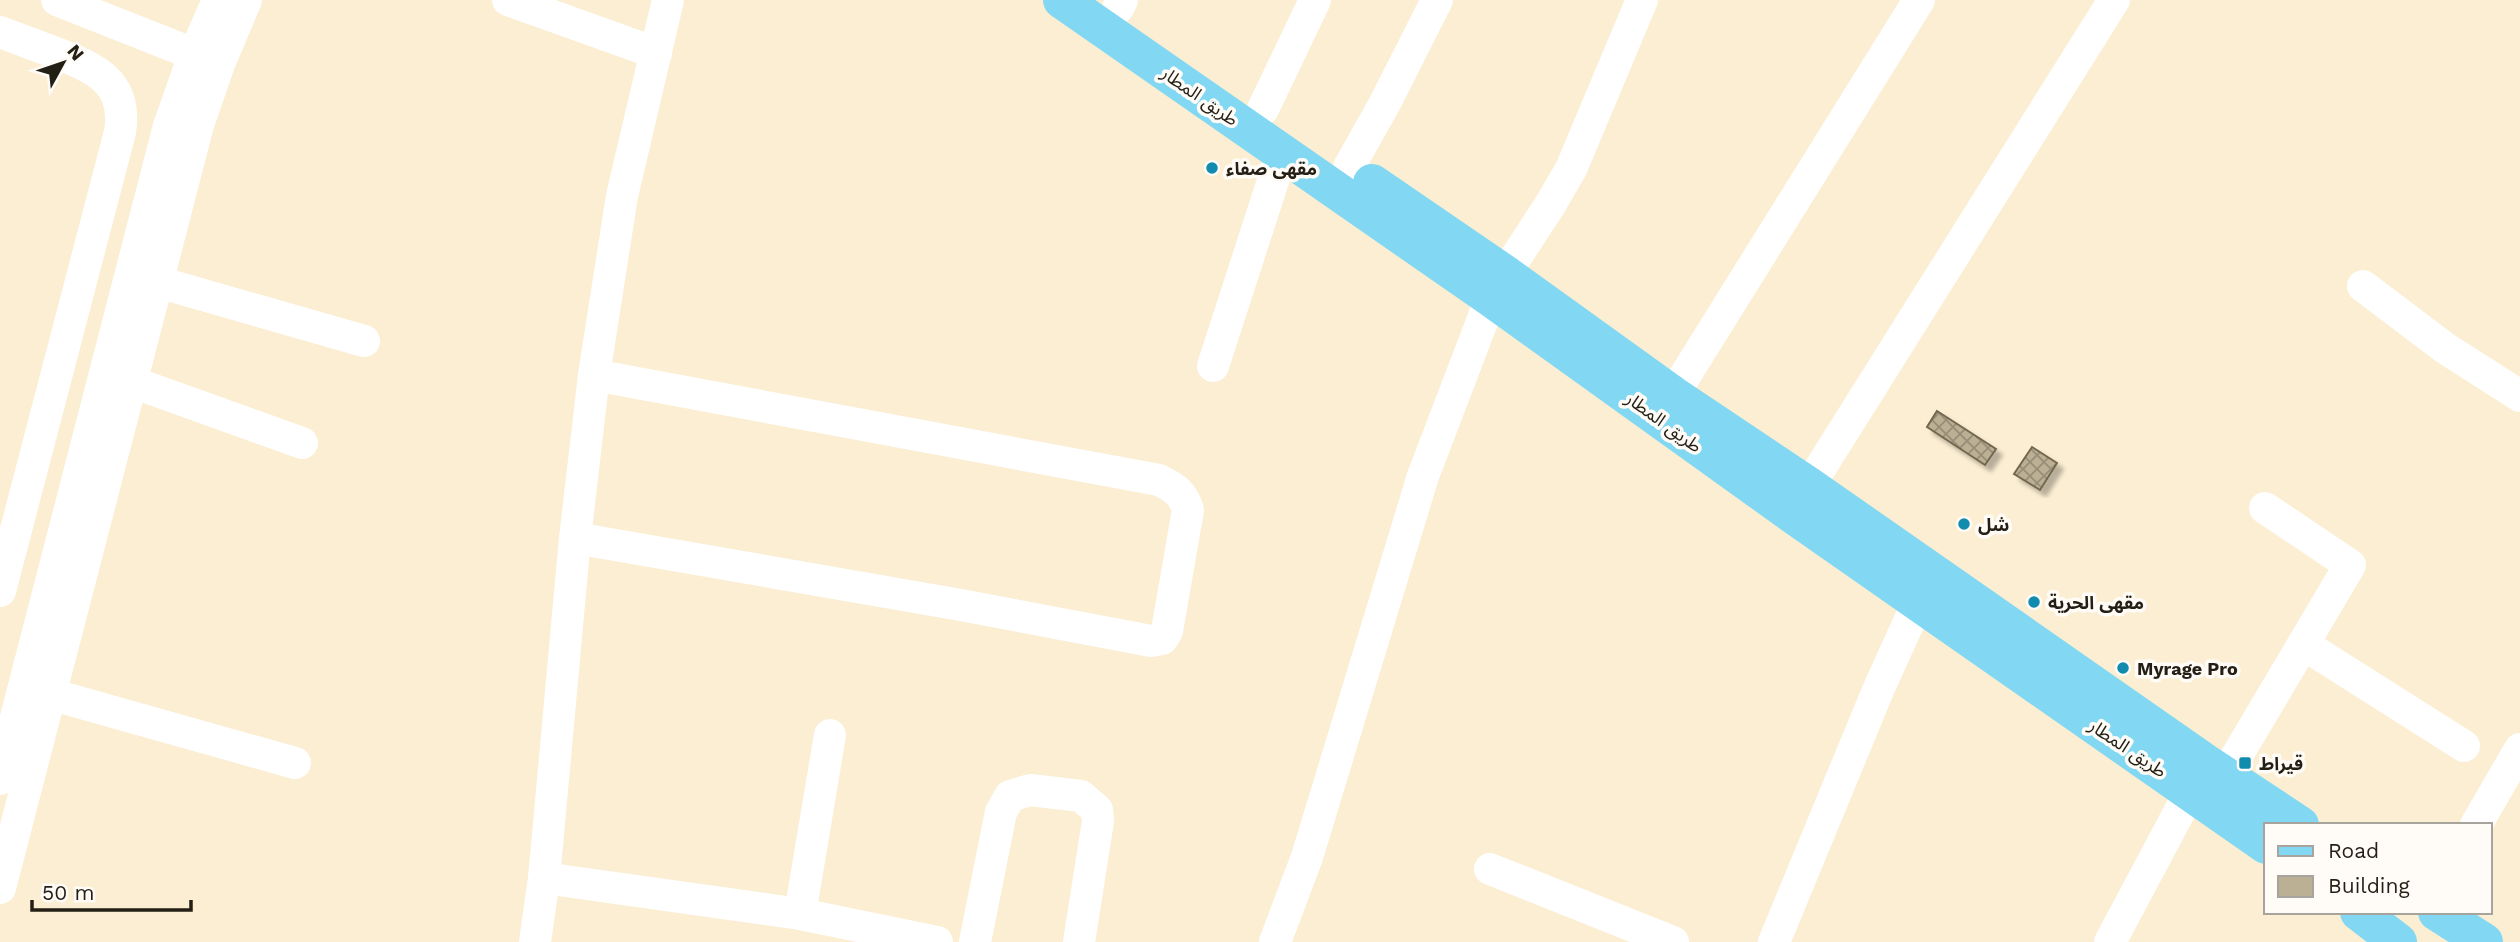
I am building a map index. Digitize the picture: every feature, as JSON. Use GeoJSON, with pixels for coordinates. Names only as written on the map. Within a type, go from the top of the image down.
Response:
{"type":"FeatureCollection","features":[{"type":"Feature","properties":{"kind":"main road","name":"طريق المطار"},"geometry":{"type":"LineString","coordinates":[[1062,0],[1282,153],[1673,395],[1810,486],[2225,776],[2297,823]]}},
{"type":"Feature","properties":{"kind":"main road","name":"طريق المطار"},"geometry":{"type":"LineString","coordinates":[[1116,3],[1349,167],[1498,286],[1918,602],[2264,844]]}},
{"type":"Feature","properties":{"kind":"main road"},"geometry":{"type":"LineString","coordinates":[[2362,914],[2398,942]]}},
{"type":"Feature","properties":{"kind":"main road"},"geometry":{"type":"LineString","coordinates":[[2405,942],[2405,923],[2413,914]]}},
{"type":"Feature","properties":{"kind":"main road"},"geometry":{"type":"LineString","coordinates":[[2440,914],[2484,942]]}},
{"type":"Feature","properties":{"kind":"street"},"geometry":{"type":"LineString","coordinates":[[57,0],[206,60]]}},
{"type":"Feature","properties":{"kind":"street"},"geometry":{"type":"LineString","coordinates":[[0,779],[37,690],[132,382],[198,125],[206,60],[218,0]]}},
{"type":"Feature","properties":{"kind":"street"},"geometry":{"type":"LineString","coordinates":[[0,888],[37,690],[169,126],[206,60],[246,0]]}},
{"type":"Feature","properties":{"kind":"street"},"geometry":{"type":"LineString","coordinates":[[508,0],[656,53]]}},
{"type":"Feature","properties":{"kind":"street"},"geometry":{"type":"LineString","coordinates":[[535,942],[544,878],[575,538],[594,375],[622,195],[668,0]]}},
{"type":"Feature","properties":{"kind":"street"},"geometry":{"type":"LineString","coordinates":[[1263,109],[1315,0]]}},
{"type":"Feature","properties":{"kind":"street"},"geometry":{"type":"LineString","coordinates":[[1349,167],[1437,0]]}},
{"type":"Feature","properties":{"kind":"street"},"geometry":{"type":"LineString","coordinates":[[1275,942],[1307,857],[1423,475],[1498,286],[1571,169],[1642,0]]}},
{"type":"Feature","properties":{"kind":"street"},"geometry":{"type":"LineString","coordinates":[[1673,395],[1919,0]]}},
{"type":"Feature","properties":{"kind":"street"},"geometry":{"type":"LineString","coordinates":[[1810,486],[2114,0]]}},
{"type":"Feature","properties":{"kind":"street"},"geometry":{"type":"LineString","coordinates":[[0,32],[95,69],[113,88],[121,113],[120,132],[0,591]]}},
{"type":"Feature","properties":{"kind":"street"},"geometry":{"type":"LineString","coordinates":[[1213,366],[1282,153]]}},
{"type":"Feature","properties":{"kind":"street"},"geometry":{"type":"LineString","coordinates":[[158,282],[364,341]]}},
{"type":"Feature","properties":{"kind":"street"},"geometry":{"type":"LineString","coordinates":[[2362,286],[2445,348],[2520,396]]}},
{"type":"Feature","properties":{"kind":"street"},"geometry":{"type":"LineString","coordinates":[[575,538],[961,604],[1152,641],[1162,639],[1169,624],[1188,510],[1185,498],[1177,489],[1159,480],[594,375]]}},
{"type":"Feature","properties":{"kind":"street"},"geometry":{"type":"LineString","coordinates":[[132,382],[302,443]]}},
{"type":"Feature","properties":{"kind":"street"},"geometry":{"type":"LineString","coordinates":[[2225,776],[2350,565],[2265,508]]}},
{"type":"Feature","properties":{"kind":"street"},"geometry":{"type":"LineString","coordinates":[[1774,942],[1879,688],[1918,602]]}},
{"type":"Feature","properties":{"kind":"street"},"geometry":{"type":"LineString","coordinates":[[2304,644],[2463,746]]}},
{"type":"Feature","properties":{"kind":"street"},"geometry":{"type":"LineString","coordinates":[[37,690],[295,763]]}},
{"type":"Feature","properties":{"kind":"street"},"geometry":{"type":"LineString","coordinates":[[800,914],[830,735]]}},
{"type":"Feature","properties":{"kind":"street"},"geometry":{"type":"LineString","coordinates":[[2477,823],[2520,749]]}},
{"type":"Feature","properties":{"kind":"street"},"geometry":{"type":"LineString","coordinates":[[975,942],[1001,812],[1010,796],[1030,790],[1081,796],[1097,810],[1098,821],[1079,942]]}},
{"type":"Feature","properties":{"kind":"street"},"geometry":{"type":"LineString","coordinates":[[2110,942],[2190,790]]}},
{"type":"Feature","properties":{"kind":"street"},"geometry":{"type":"LineString","coordinates":[[1490,869],[1673,942]]}},
{"type":"Feature","properties":{"kind":"street"},"geometry":{"type":"LineString","coordinates":[[544,878],[800,914],[937,942]]}},
{"type":"Feature","properties":{"kind":"building"},"geometry":{"type":"Polygon","coordinates":[[[1937,411],[1996,449],[1985,465],[1927,427],[1937,411]]]}},
{"type":"Feature","properties":{"kind":"building"},"geometry":{"type":"Polygon","coordinates":[[[2032,447],[2057,463],[2040,490],[2014,474],[2032,447]]]}},
{"type":"Feature","properties":{"kind":"place","name":"مقهى صفاء"},"geometry":{"type":"Point","coordinates":[1212,168]}},
{"type":"Feature","properties":{"kind":"place","name":"شل"},"geometry":{"type":"Point","coordinates":[1964,524]}},
{"type":"Feature","properties":{"kind":"place","name":"مقهى الحرية"},"geometry":{"type":"Point","coordinates":[2034,602]}},
{"type":"Feature","properties":{"kind":"place","name":"Myrage Pro"},"geometry":{"type":"Point","coordinates":[2123,668]}},
{"type":"Feature","properties":{"kind":"place","name":"قيراط"},"geometry":{"type":"Point","coordinates":[2245,763]}}]}
